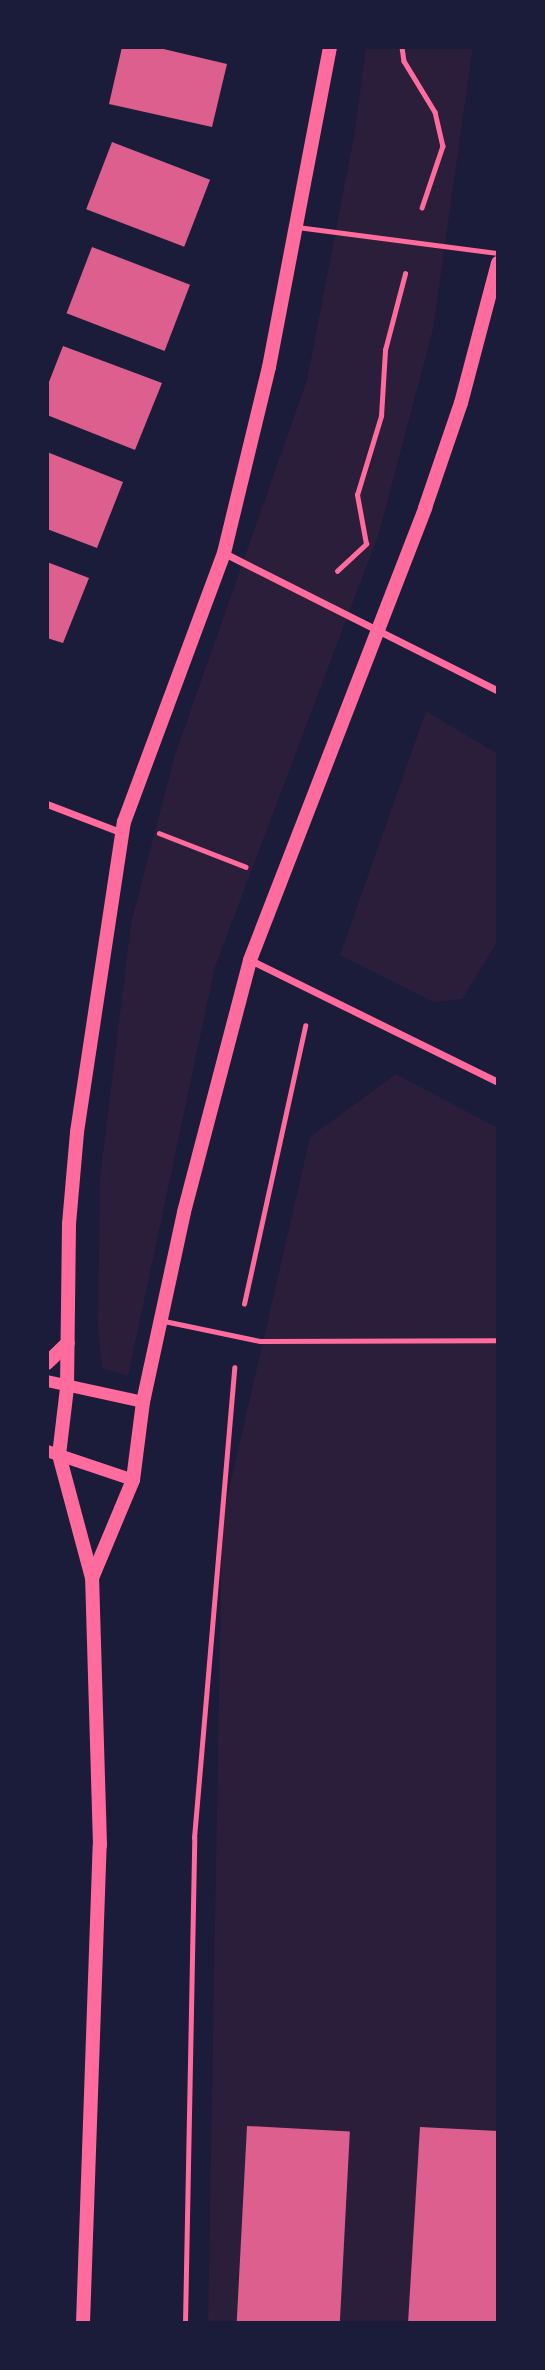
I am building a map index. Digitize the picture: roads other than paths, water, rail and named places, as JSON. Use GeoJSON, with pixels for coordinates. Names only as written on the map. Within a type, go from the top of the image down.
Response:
{"type":"FeatureCollection","features":[{"type":"Feature","properties":{"kind":"main road"},"geometry":{"type":"LineString","coordinates":[[83,2323],[100,1845],[92,1578],[53,1453],[67,1388],[69,1224],[77,1132],[123,827],[224,553],[298,227],[330,47]]}},
{"type":"Feature","properties":{"kind":"main road"},"geometry":{"type":"LineString","coordinates":[[92,1578],[133,1480],[143,1402],[160,1320],[250,960],[279,879],[425,508],[461,403],[498,263]]}},
{"type":"Feature","properties":{"kind":"main road"},"geometry":{"type":"LineString","coordinates":[[47,1363],[68,1343]]}},
{"type":"Feature","properties":{"kind":"street"},"geometry":{"type":"LineString","coordinates":[[224,553],[498,691]]}},
{"type":"Feature","properties":{"kind":"street"},"geometry":{"type":"LineString","coordinates":[[47,804],[123,827]]}},
{"type":"Feature","properties":{"kind":"street"},"geometry":{"type":"LineString","coordinates":[[250,960],[498,1082]]}},
{"type":"Feature","properties":{"kind":"street"},"geometry":{"type":"LineString","coordinates":[[47,1381],[67,1388],[143,1402]]}},
{"type":"Feature","properties":{"kind":"street"},"geometry":{"type":"LineString","coordinates":[[53,1453],[133,1480]]}},
{"type":"Feature","properties":{"kind":"lane"},"geometry":{"type":"LineString","coordinates":[[298,227],[498,253]]}},
{"type":"Feature","properties":{"kind":"lane"},"geometry":{"type":"LineString","coordinates":[[160,1320],[236,1337],[303,1343],[498,1340]]}}]}
